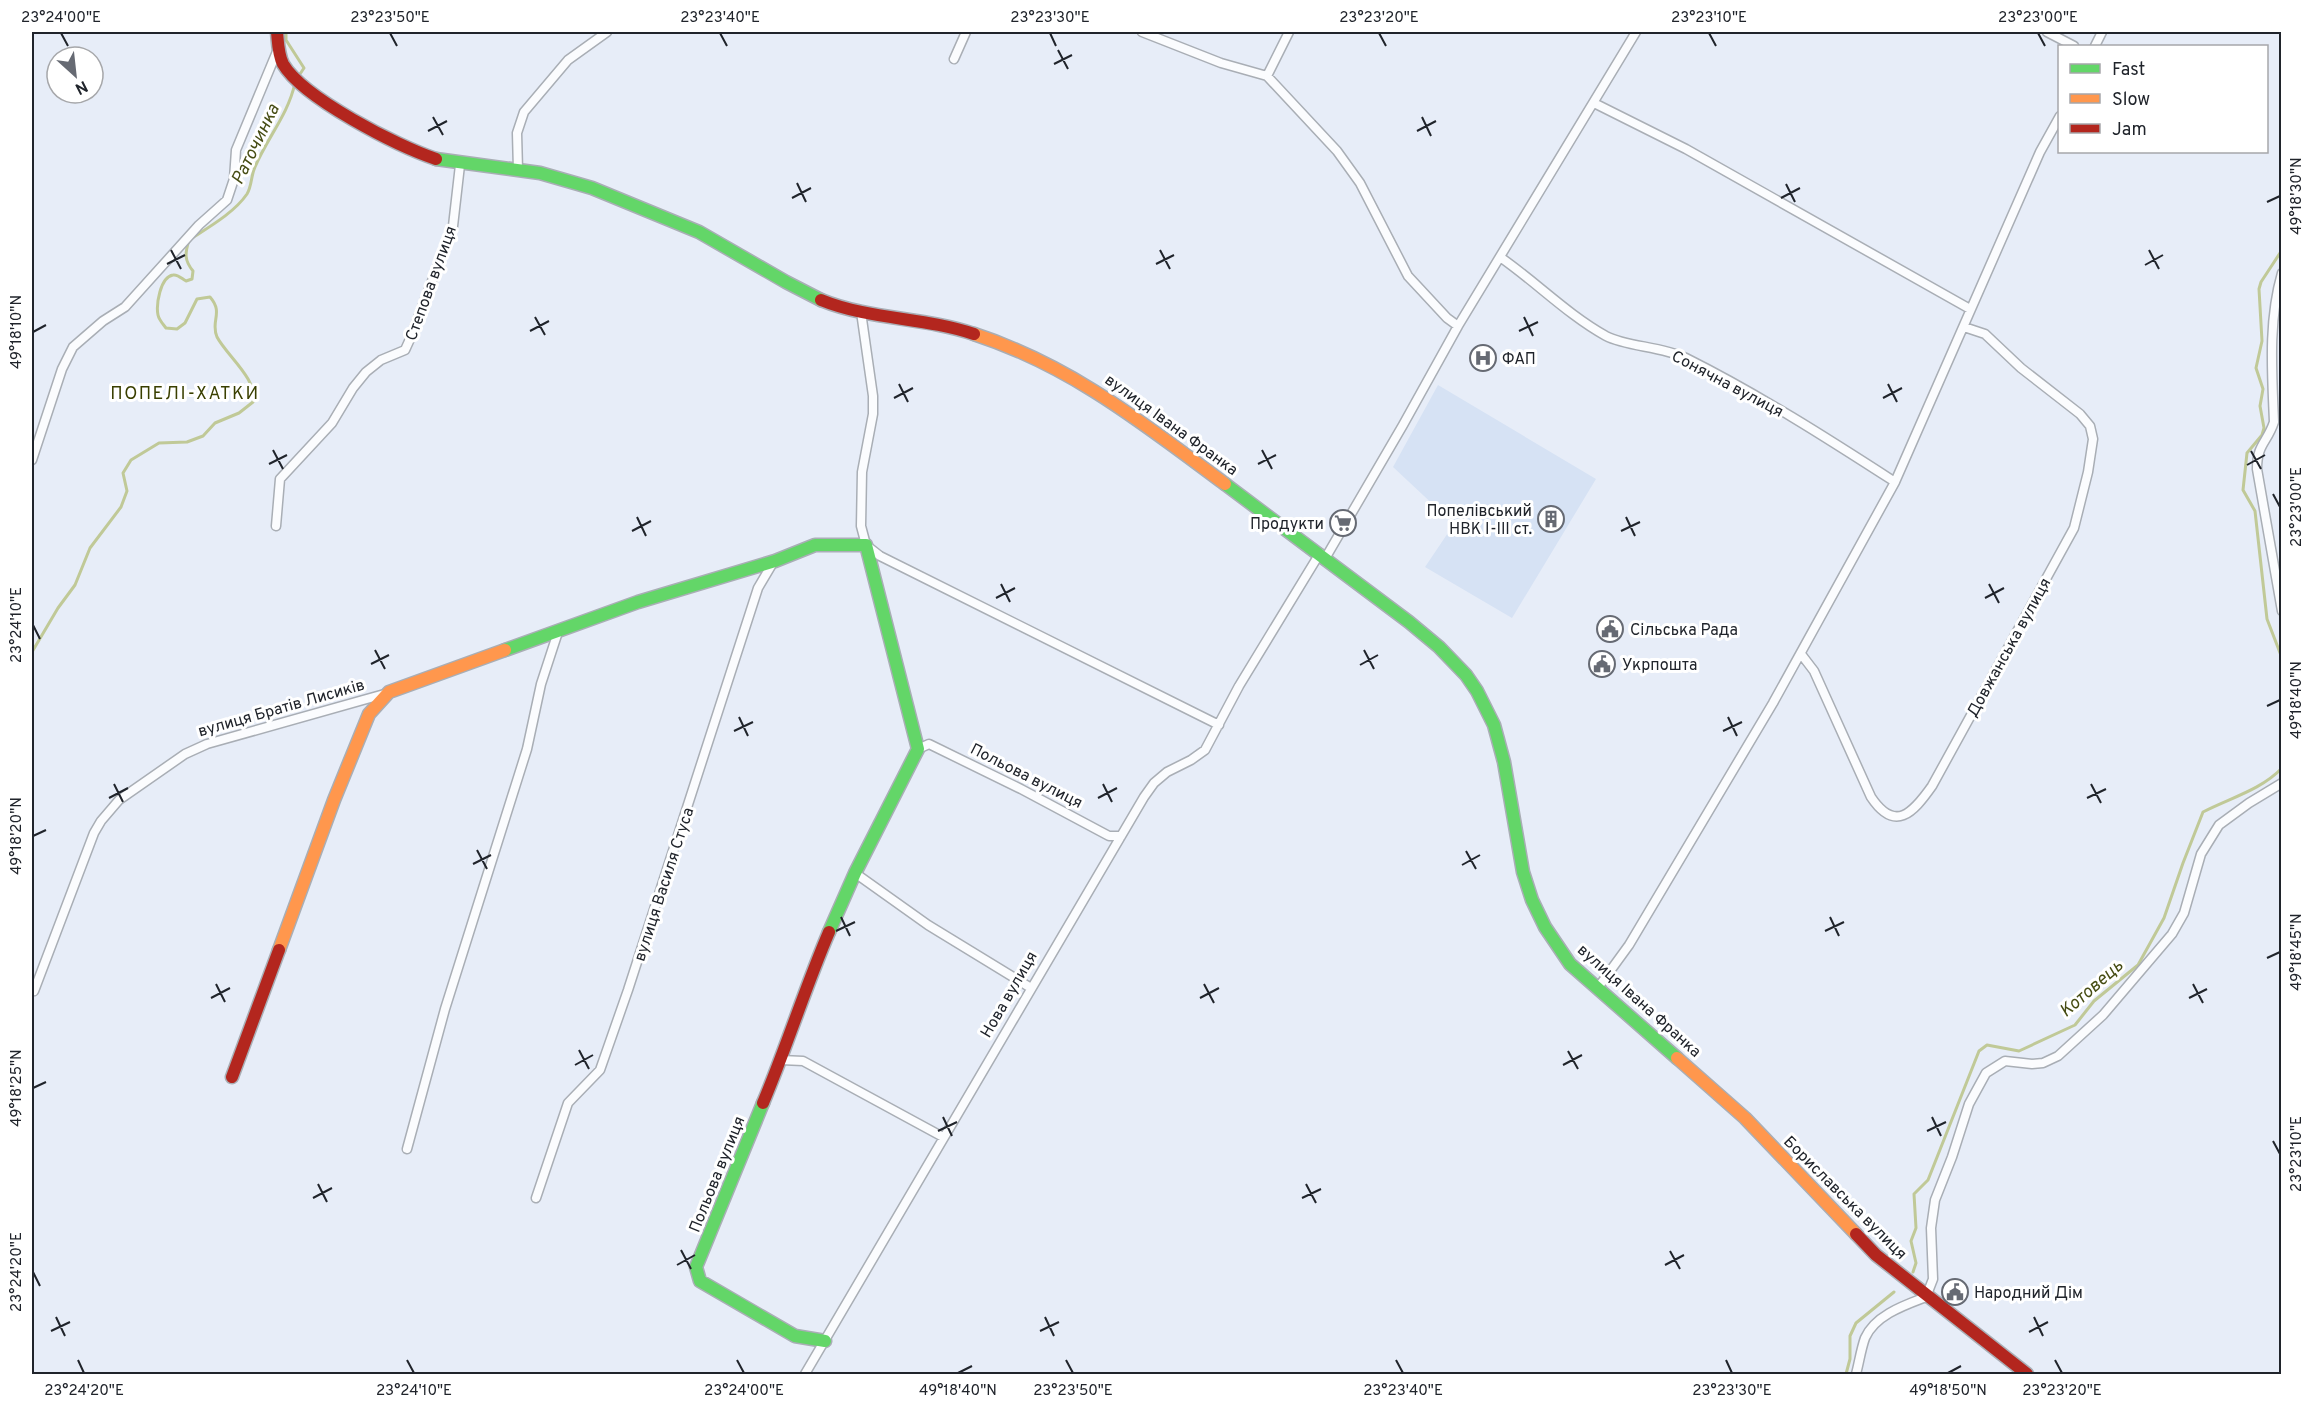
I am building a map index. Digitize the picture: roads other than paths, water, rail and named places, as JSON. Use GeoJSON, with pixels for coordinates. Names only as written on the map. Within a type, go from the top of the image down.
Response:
{"type":"FeatureCollection","features":[{"type":"Feature","properties":{"kind":"main road","name":"вулиця Івана Франка"},"geometry":{"type":"LineString","coordinates":[[277,32],[278,48],[283,63],[293,75],[375,133],[396,144],[432,158],[460,165],[518,170],[556,177],[598,190],[679,223],[827,303],[861,312],[951,327],[1015,348],[1098,389],[1152,426],[1235,492],[1323,555],[1434,644],[1479,693],[1501,746],[1519,858],[1526,884],[1548,934],[1570,964],[1691,1068],[1745,1118]]}},
{"type":"Feature","properties":{"kind":"main road","name":"вулиця Братів Лисиків"},"geometry":{"type":"LineString","coordinates":[[232,1077],[334,800],[369,714],[389,692],[558,633],[638,602],[775,561],[815,545],[866,545]]}},
{"type":"Feature","properties":{"kind":"main road"},"geometry":{"type":"LineString","coordinates":[[866,545],[893,657],[921,743]]}},
{"type":"Feature","properties":{"kind":"main road","name":"Польова вулиця"},"geometry":{"type":"LineString","coordinates":[[825,1341],[795,1336],[700,1281],[696,1267],[781,1060],[807,983],[855,873],[921,743]]}},
{"type":"Feature","properties":{"kind":"main road","name":"Бориславська вулиця"},"geometry":{"type":"LineString","coordinates":[[1745,1118],[1876,1255],[1926,1297],[2027,1374]]}},
{"type":"Feature","properties":{"kind":"street"},"geometry":{"type":"LineString","coordinates":[[518,170],[517,133],[524,112],[568,60],[607,32]]}},
{"type":"Feature","properties":{"kind":"street"},"geometry":{"type":"LineString","coordinates":[[954,59],[966,32]]}},
{"type":"Feature","properties":{"kind":"street"},"geometry":{"type":"LineString","coordinates":[[1142,32],[1221,63],[1267,76],[1337,151],[1360,183],[1408,276],[1447,318],[1458,326]]}},
{"type":"Feature","properties":{"kind":"street"},"geometry":{"type":"LineString","coordinates":[[1267,76],[1289,32]]}},
{"type":"Feature","properties":{"kind":"street"},"geometry":{"type":"LineString","coordinates":[[1323,555],[1404,425],[1458,326],[1636,32]]}},
{"type":"Feature","properties":{"kind":"street"},"geometry":{"type":"LineString","coordinates":[[2047,32],[2072,45]]}},
{"type":"Feature","properties":{"kind":"street"},"geometry":{"type":"LineString","coordinates":[[32,460],[58,378],[73,347],[103,321],[125,307],[199,225],[226,200],[234,179],[236,150],[278,48]]}},
{"type":"Feature","properties":{"kind":"street"},"geometry":{"type":"LineString","coordinates":[[1594,103],[1686,149],[1970,309]]}},
{"type":"Feature","properties":{"kind":"street"},"geometry":{"type":"LineString","coordinates":[[1597,989],[1629,945],[1801,654],[1895,482],[2040,152],[2058,120]]}},
{"type":"Feature","properties":{"kind":"street","name":"Степова вулиця"},"geometry":{"type":"LineString","coordinates":[[276,526],[279,478],[332,423],[353,388],[366,372],[381,360],[405,350],[453,226],[460,165]]}},
{"type":"Feature","properties":{"kind":"street","name":"Сонячна вулиця"},"geometry":{"type":"LineString","coordinates":[[1500,257],[1591,327],[1610,338],[1670,351],[1685,358],[1764,400],[1895,482]]}},
{"type":"Feature","properties":{"kind":"street"},"geometry":{"type":"LineString","coordinates":[[2282,273],[2275,304],[2272,350],[2274,422],[2271,432],[2257,454],[2257,469],[2282,611]]}},
{"type":"Feature","properties":{"kind":"street"},"geometry":{"type":"LineString","coordinates":[[861,312],[873,414],[862,472],[860,505],[861,526],[866,545],[880,556],[1219,725]]}},
{"type":"Feature","properties":{"kind":"street","name":"Довжанська вулиця"},"geometry":{"type":"LineString","coordinates":[[1801,654],[1814,671],[1871,797],[1880,810],[1890,816],[1899,817],[1909,813],[1920,803],[1932,786],[2074,528],[2088,472],[2093,439],[2090,426],[2080,414],[2021,368],[1985,334],[1964,327]]}},
{"type":"Feature","properties":{"kind":"street","name":"Нова вулиця"},"geometry":{"type":"LineString","coordinates":[[805,1374],[1154,783],[1167,772],[1205,750],[1244,678],[1323,555]]}},
{"type":"Feature","properties":{"kind":"street","name":"вулиця Василя Стуса"},"geometry":{"type":"LineString","coordinates":[[536,1198],[568,1103],[600,1070],[758,588],[775,561]]}},
{"type":"Feature","properties":{"kind":"street"},"geometry":{"type":"LineString","coordinates":[[407,1149],[445,1009],[527,749],[541,684],[558,633]]}},
{"type":"Feature","properties":{"kind":"street","name":"вулиця Братів Лисиків"},"geometry":{"type":"LineString","coordinates":[[34,992],[94,833],[118,800],[185,754],[207,744],[389,692]]}},
{"type":"Feature","properties":{"kind":"street","name":"Польова вулиця"},"geometry":{"type":"LineString","coordinates":[[921,743],[1021,789],[1109,836],[1121,836]]}},
{"type":"Feature","properties":{"kind":"street"},"geometry":{"type":"LineString","coordinates":[[1856,1374],[1866,1337],[1874,1325],[1892,1312],[1926,1297],[1933,1279],[1931,1228],[1935,1200],[1969,1104],[1986,1073],[2006,1061],[2043,1063],[2058,1056],[2103,1015],[2172,934],[2184,913],[2201,854],[2219,825],[2241,808],[2282,783]]}},
{"type":"Feature","properties":{"kind":"street"},"geometry":{"type":"LineString","coordinates":[[855,873],[928,925],[1031,988]]}},
{"type":"Feature","properties":{"kind":"street"},"geometry":{"type":"LineString","coordinates":[[781,1060],[803,1061],[943,1137]]}},
{"type":"Feature","properties":{"kind":"waterway","name":"Раточинка"},"geometry":{"type":"LineString","coordinates":[[286,32],[286,40],[304,68],[298,77]]}},
{"type":"Feature","properties":{"kind":"waterway","name":"Раточинка"},"geometry":{"type":"LineString","coordinates":[[32,652],[58,608],[75,585],[90,548],[121,507],[127,491],[123,473],[131,460],[159,443],[187,442],[203,436],[215,423],[239,413],[253,402],[251,385],[217,337],[215,331],[217,312],[210,297],[197,299],[185,323],[177,329],[166,328],[160,320],[158,298],[162,286],[169,277],[175,275],[186,281],[192,279],[193,271],[186,256],[189,240],[213,225],[242,201],[247,194],[255,167],[287,106],[295,83]]}},
{"type":"Feature","properties":{"kind":"waterway","name":"Котовець"},"geometry":{"type":"LineString","coordinates":[[2282,250],[2261,282],[2259,289],[2262,341],[2256,368],[2263,389],[2260,406],[2264,428],[2262,435],[2247,453],[2243,490],[2255,511],[2267,619],[2282,658]]}},
{"type":"Feature","properties":{"kind":"waterway","name":"Котовець"},"geometry":{"type":"LineString","coordinates":[[1913,1272],[1916,1263],[1911,1241],[1916,1228],[1914,1194],[1928,1180],[1979,1051],[1987,1045],[2019,1051],[2075,1025],[2094,1001],[2138,965],[2164,918],[2203,812],[2255,788],[2282,768]]}},
{"type":"Feature","properties":{"kind":"waterway","name":"Котовець"},"geometry":{"type":"LineString","coordinates":[[1846,1374],[1850,1359],[1850,1336],[1856,1323],[1894,1292]]}},
{"type":"Feature","properties":{"kind":"place","name":"ФАП"},"geometry":{"type":"Point","coordinates":[1483,358]}},
{"type":"Feature","properties":{"kind":"place","name":"Попелівський НВК І-ІІІ ст."},"geometry":{"type":"Point","coordinates":[1551,519]}},
{"type":"Feature","properties":{"kind":"place","name":"Продукти"},"geometry":{"type":"Point","coordinates":[1343,523]}},
{"type":"Feature","properties":{"kind":"place","name":"Сільська Рада"},"geometry":{"type":"Point","coordinates":[1610,629]}},
{"type":"Feature","properties":{"kind":"place","name":"Укрпошта"},"geometry":{"type":"Point","coordinates":[1602,664]}},
{"type":"Feature","properties":{"kind":"place","name":"Народний Дім"},"geometry":{"type":"Point","coordinates":[1955,1292]}},
{"type":"Feature","properties":{"kind":"district","name":"ПОПЕЛІ-ХАТКИ"},"geometry":{"type":"Point","coordinates":[185,393]}}]}
